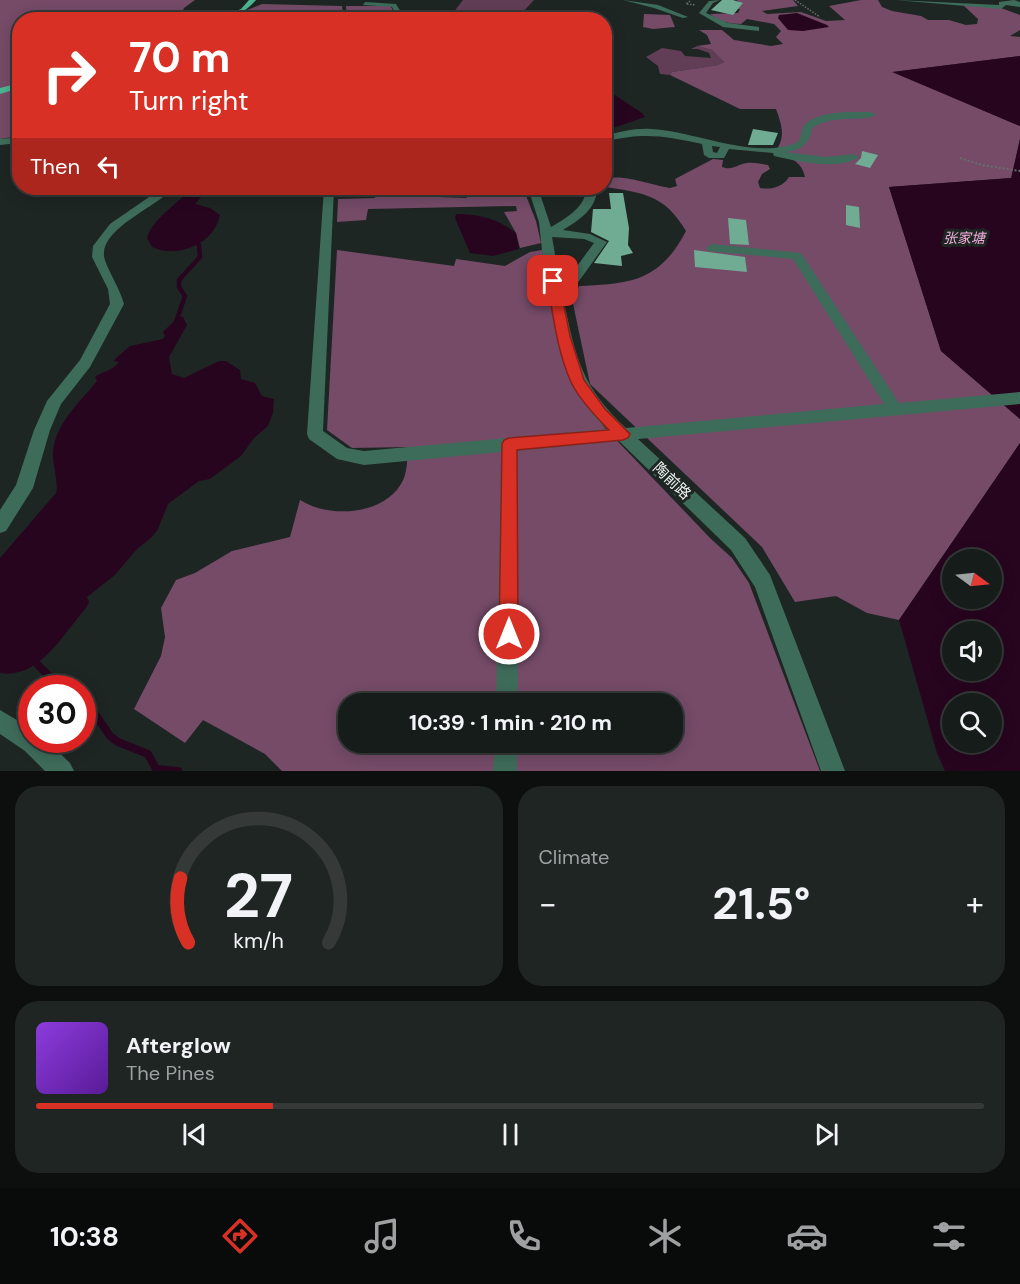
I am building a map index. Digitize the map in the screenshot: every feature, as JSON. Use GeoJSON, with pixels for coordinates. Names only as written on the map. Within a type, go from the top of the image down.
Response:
{"type":"FeatureCollection","features":[{"type":"Feature","properties":{"kind":"main road"},"geometry":{"type":"LineString","coordinates":[[236,12],[249,7],[254,0]]}},
{"type":"Feature","properties":{"kind":"street"},"geometry":{"type":"LineString","coordinates":[[626,0],[685,17],[704,15],[726,25],[756,29]]}},
{"type":"Feature","properties":{"kind":"street"},"geometry":{"type":"LineString","coordinates":[[704,15],[706,7],[717,0]]}},
{"type":"Feature","properties":{"kind":"street"},"geometry":{"type":"LineString","coordinates":[[898,0],[1001,7],[1001,3],[1014,2],[1020,5]]}},
{"type":"Feature","properties":{"kind":"street"},"geometry":{"type":"LineString","coordinates":[[368,1],[394,5],[399,12]]}},
{"type":"Feature","properties":{"kind":"street"},"geometry":{"type":"LineString","coordinates":[[674,13],[674,22]]}},
{"type":"Feature","properties":{"kind":"street"},"geometry":{"type":"LineString","coordinates":[[763,151],[800,145],[807,136],[808,127],[818,120],[845,114],[871,115]]}},
{"type":"Feature","properties":{"kind":"street"},"geometry":{"type":"LineString","coordinates":[[612,140],[625,133],[653,132],[706,141],[709,155],[720,156],[726,145],[825,160],[845,160],[855,157]]}},
{"type":"Feature","properties":{"kind":"street"},"geometry":{"type":"LineString","coordinates":[[0,525],[24,488],[42,430],[55,400],[85,363],[117,304],[114,289],[98,257],[103,239],[111,229],[161,195]]}},
{"type":"Feature","properties":{"kind":"street"},"geometry":{"type":"LineString","coordinates":[[329,195],[315,434],[343,454],[364,458],[1020,398]]}},
{"type":"Feature","properties":{"kind":"street","name":"陶前路"},"geometry":{"type":"LineString","coordinates":[[535,195],[549,234],[557,302],[564,336],[578,381],[600,412],[738,544],[763,582],[832,771]]}},
{"type":"Feature","properties":{"kind":"street"},"geometry":{"type":"LineString","coordinates":[[549,234],[583,209],[592,195]]}},
{"type":"Feature","properties":{"kind":"street"},"geometry":{"type":"LineString","coordinates":[[549,234],[586,236],[601,242],[557,302]]}},
{"type":"Feature","properties":{"kind":"street"},"geometry":{"type":"LineString","coordinates":[[712,248],[797,256],[896,410]]}},
{"type":"Feature","properties":{"kind":"street"},"geometry":{"type":"LineString","coordinates":[[507,693],[509,444]]}},
{"type":"Feature","properties":{"kind":"street"},"geometry":{"type":"LineString","coordinates":[[0,721],[33,743],[62,771]]}},
{"type":"Feature","properties":{"kind":"street"},"geometry":{"type":"LineString","coordinates":[[505,771],[506,753]]}},
{"type":"Feature","properties":{"kind":"path"},"geometry":{"type":"LineString","coordinates":[[795,0],[821,16]]}},
{"type":"Feature","properties":{"kind":"path"},"geometry":{"type":"LineString","coordinates":[[809,10],[815,9]]}},
{"type":"Feature","properties":{"kind":"path"},"geometry":{"type":"LineString","coordinates":[[960,158],[982,165],[1020,171]]}},
{"type":"Feature","properties":{"kind":"shaded area"},"geometry":{"type":"Polygon","coordinates":[[[0,0],[195,0],[182,12],[12,12],[12,137],[0,139],[0,0]]]}},
{"type":"Feature","properties":{"kind":"shaded area"},"geometry":{"type":"Polygon","coordinates":[[[463,0],[534,0],[523,12],[454,12],[463,0]]]}},
{"type":"Feature","properties":{"kind":"shaded area"},"geometry":{"type":"Polygon","coordinates":[[[736,0],[793,0],[798,6],[762,11],[767,14],[801,12],[826,21],[845,20],[829,6],[861,0],[878,0],[882,7],[892,11],[921,16],[928,20],[949,20],[966,25],[977,24],[978,19],[963,5],[1001,8],[1020,15],[1020,30],[1010,36],[1020,37],[1020,56],[894,72],[1020,126],[1020,139],[1012,178],[889,187],[941,351],[1020,419],[1020,443],[948,549],[942,549],[942,557],[899,620],[867,613],[836,596],[795,602],[762,547],[590,384],[572,299],[579,286],[629,281],[654,270],[676,248],[686,231],[661,202],[642,194],[612,188],[612,178],[627,178],[670,188],[677,186],[675,179],[713,159],[723,160],[722,167],[726,168],[750,163],[768,165],[770,169],[762,174],[758,182],[760,188],[776,187],[789,177],[805,177],[798,163],[775,152],[782,136],[776,109],[740,109],[670,75],[672,72],[719,65],[724,62],[712,50],[697,46],[711,44],[707,35],[699,30],[722,30],[734,40],[771,46],[783,44],[776,37],[781,31],[774,24],[747,19],[741,24],[732,23],[710,14],[738,13],[740,9],[716,5],[721,3],[730,5],[739,2],[736,0]]]}},
{"type":"Feature","properties":{"kind":"shaded area"},"geometry":{"type":"Polygon","coordinates":[[[262,4],[342,6],[343,12],[242,12],[262,4]]]}},
{"type":"Feature","properties":{"kind":"shaded area"},"geometry":{"type":"Polygon","coordinates":[[[346,6],[388,6],[394,12],[346,12],[346,6]]]}},
{"type":"Feature","properties":{"kind":"shaded area"},"geometry":{"type":"Polygon","coordinates":[[[644,14],[670,15],[675,27],[653,29],[643,27],[644,14]]]}},
{"type":"Feature","properties":{"kind":"shaded area"},"geometry":{"type":"Polygon","coordinates":[[[697,46],[712,50],[724,62],[720,65],[672,72],[670,75],[660,74],[658,66],[646,57],[662,48],[681,51],[685,56],[711,58],[709,53],[691,49],[697,46]]]}},
{"type":"Feature","properties":{"kind":"shaded area"},"geometry":{"type":"Polygon","coordinates":[[[376,195],[438,195],[438,197],[467,198],[466,195],[526,195],[536,221],[541,243],[520,248],[516,233],[504,212],[517,211],[516,206],[368,209],[366,220],[337,222],[338,199],[375,198],[376,195]]]}},
{"type":"Feature","properties":{"kind":"shaded area"},"geometry":{"type":"Polygon","coordinates":[[[337,250],[454,266],[456,259],[505,266],[530,252],[542,250],[565,365],[574,385],[604,427],[732,558],[749,583],[820,771],[282,771],[265,754],[203,720],[185,743],[134,709],[161,656],[165,637],[161,608],[176,580],[195,573],[232,551],[290,537],[300,500],[325,510],[354,511],[381,503],[392,495],[403,480],[408,447],[352,448],[327,430],[337,250]]]}},
{"type":"Feature","properties":{"kind":"water"},"geometry":{"type":"Polygon","coordinates":[[[797,13],[829,27],[803,31],[788,30],[778,18],[779,15],[797,13]]]}},
{"type":"Feature","properties":{"kind":"water"},"geometry":{"type":"Polygon","coordinates":[[[1020,56],[1020,126],[892,72],[1020,56]]]}},
{"type":"Feature","properties":{"kind":"water"},"geometry":{"type":"Polygon","coordinates":[[[612,93],[642,113],[645,117],[612,128],[612,93]]]}},
{"type":"Feature","properties":{"kind":"water","name":"张家塘"},"geometry":{"type":"Polygon","coordinates":[[[1020,139],[1020,419],[941,351],[889,187],[1011,178],[1020,139]]]}},
{"type":"Feature","properties":{"kind":"water"},"geometry":{"type":"Polygon","coordinates":[[[185,195],[203,195],[195,204],[210,208],[220,215],[216,225],[203,241],[183,250],[173,251],[152,247],[147,238],[160,218],[185,195]]]}},
{"type":"Feature","properties":{"kind":"water"},"geometry":{"type":"Polygon","coordinates":[[[456,214],[480,216],[502,224],[516,233],[519,249],[493,256],[470,253],[455,218],[456,214]]]}},
{"type":"Feature","properties":{"kind":"water"},"geometry":{"type":"Polygon","coordinates":[[[179,316],[183,317],[187,325],[169,357],[172,374],[184,378],[219,361],[226,361],[240,370],[241,379],[255,383],[262,396],[274,399],[273,413],[268,426],[254,438],[241,456],[210,479],[199,481],[168,504],[158,529],[152,537],[136,550],[115,575],[87,597],[89,602],[86,608],[39,662],[14,673],[0,673],[0,558],[56,493],[53,452],[58,432],[69,414],[97,381],[95,377],[117,365],[119,362],[114,361],[115,359],[130,346],[163,339],[165,336],[163,332],[179,316]]]}},
{"type":"Feature","properties":{"kind":"water"},"geometry":{"type":"Polygon","coordinates":[[[1020,443],[1020,771],[945,771],[937,753],[899,620],[942,557],[942,609],[1002,609],[1002,549],[948,549],[1020,443]]]}},
{"type":"Feature","properties":{"kind":"building"},"geometry":{"type":"Polygon","coordinates":[[[722,0],[743,3],[733,15],[711,10],[722,0]]]}},
{"type":"Feature","properties":{"kind":"building"},"geometry":{"type":"Polygon","coordinates":[[[753,129],[778,133],[773,145],[748,145],[753,129]]]}},
{"type":"Feature","properties":{"kind":"building"},"geometry":{"type":"Polygon","coordinates":[[[862,151],[878,155],[870,168],[855,164],[861,158],[862,151]]]}},
{"type":"Feature","properties":{"kind":"building"},"geometry":{"type":"Polygon","coordinates":[[[623,193],[629,228],[628,245],[633,253],[621,256],[622,266],[594,263],[609,241],[591,232],[593,209],[611,209],[609,195],[623,193]]]}},
{"type":"Feature","properties":{"kind":"building"},"geometry":{"type":"Polygon","coordinates":[[[846,205],[859,207],[860,228],[846,225],[846,205]]]}},
{"type":"Feature","properties":{"kind":"building"},"geometry":{"type":"Polygon","coordinates":[[[728,218],[746,220],[749,245],[730,244],[728,218]]]}},
{"type":"Feature","properties":{"kind":"building"},"geometry":{"type":"Polygon","coordinates":[[[694,250],[745,257],[747,272],[695,267],[694,250]]]}},
{"type":"Feature","properties":{"kind":"waterway"},"geometry":{"type":"LineString","coordinates":[[176,322],[185,296],[179,287],[179,280],[200,257],[199,245],[195,240]]}},
{"type":"Feature","properties":{"kind":"waterway"},"geometry":{"type":"LineString","coordinates":[[32,659],[48,675]]}},
{"type":"Feature","properties":{"kind":"waterway"},"geometry":{"type":"LineString","coordinates":[[96,716],[110,736],[118,742],[148,754],[156,769],[178,771]]}},
{"type":"Feature","properties":{"kind":"route"},"geometry":{"type":"LineString","coordinates":[[509,634],[509,444],[623,434],[600,412],[578,381],[564,336],[553,281]]}}]}
